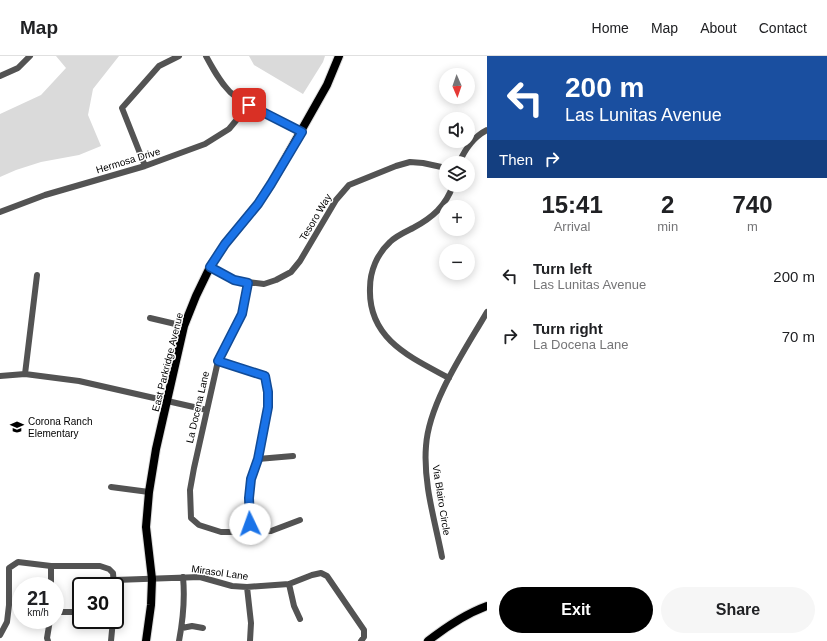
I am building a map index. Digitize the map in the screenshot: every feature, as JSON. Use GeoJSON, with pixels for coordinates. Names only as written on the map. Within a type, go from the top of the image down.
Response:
{"type":"FeatureCollection","features":[{"type":"Feature","properties":{"kind":"main road","name":"East Parkridge Avenue"},"geometry":{"type":"LineString","coordinates":[[146,641],[151,605],[152,579],[146,527],[149,492],[156,450],[184,326],[210,267],[225,244],[258,204],[271,184],[302,132],[327,85],[338,56]]}},
{"type":"Feature","properties":{"kind":"main road"},"geometry":{"type":"LineString","coordinates":[[428,641],[445,628],[487,606]]}},
{"type":"Feature","properties":{"kind":"street"},"geometry":{"type":"LineString","coordinates":[[0,76],[18,68],[30,56]]}},
{"type":"Feature","properties":{"kind":"street"},"geometry":{"type":"LineString","coordinates":[[145,166],[122,108],[159,66],[179,56]]}},
{"type":"Feature","properties":{"kind":"street"},"geometry":{"type":"LineString","coordinates":[[206,56],[222,82],[231,93],[249,105],[302,132]]}},
{"type":"Feature","properties":{"kind":"street","name":"Hermosa Drive"},"geometry":{"type":"LineString","coordinates":[[0,212],[46,195],[145,166],[205,144],[229,129],[249,105]]}},
{"type":"Feature","properties":{"kind":"street"},"geometry":{"type":"LineString","coordinates":[[462,156],[472,142],[487,130]]}},
{"type":"Feature","properties":{"kind":"street","name":"Tesoro Way"},"geometry":{"type":"LineString","coordinates":[[210,267],[234,280],[248,283],[264,284],[276,280],[291,272],[300,261],[336,200],[349,185],[410,162],[439,166]]}},
{"type":"Feature","properties":{"kind":"street"},"geometry":{"type":"LineString","coordinates":[[449,378],[398,348],[383,334],[373,316],[369,299],[370,283],[374,267],[380,254],[390,242],[398,236],[423,223],[439,210],[451,192]]}},
{"type":"Feature","properties":{"kind":"street"},"geometry":{"type":"LineString","coordinates":[[25,374],[37,275]]}},
{"type":"Feature","properties":{"kind":"street","name":"La Docena Lane"},"geometry":{"type":"LineString","coordinates":[[248,283],[242,314],[218,361],[190,490],[191,518],[199,525],[221,532],[251,532]]}},
{"type":"Feature","properties":{"kind":"street","name":"Via Blairo Circle"},"geometry":{"type":"LineString","coordinates":[[442,557],[429,491],[426,466],[426,446],[431,420],[449,378],[487,312]]}},
{"type":"Feature","properties":{"kind":"street"},"geometry":{"type":"LineString","coordinates":[[150,318],[184,326]]}},
{"type":"Feature","properties":{"kind":"street"},"geometry":{"type":"LineString","coordinates":[[218,361],[265,376],[268,392],[268,407],[258,459],[251,479],[249,498],[251,532],[271,531],[300,520]]}},
{"type":"Feature","properties":{"kind":"street"},"geometry":{"type":"LineString","coordinates":[[0,376],[25,374],[79,381],[207,410]]}},
{"type":"Feature","properties":{"kind":"street"},"geometry":{"type":"LineString","coordinates":[[258,459],[293,456]]}},
{"type":"Feature","properties":{"kind":"street"},"geometry":{"type":"LineString","coordinates":[[111,487],[149,492]]}},
{"type":"Feature","properties":{"kind":"street"},"geometry":{"type":"LineString","coordinates":[[0,635],[9,605],[8,568],[18,562],[51,566],[100,566],[109,568],[113,573],[113,577]]}},
{"type":"Feature","properties":{"kind":"street"},"geometry":{"type":"LineString","coordinates":[[51,566],[51,577]]}},
{"type":"Feature","properties":{"kind":"street","name":"Mirasol Lane"},"geometry":{"type":"LineString","coordinates":[[124,582],[200,577],[232,586],[247,587],[289,584],[312,575],[321,574],[327,576],[356,617],[364,630],[362,639]]}},
{"type":"Feature","properties":{"kind":"street"},"geometry":{"type":"LineString","coordinates":[[179,641],[182,628],[184,592],[183,577]]}},
{"type":"Feature","properties":{"kind":"street"},"geometry":{"type":"LineString","coordinates":[[289,584],[294,606],[300,619]]}},
{"type":"Feature","properties":{"kind":"street"},"geometry":{"type":"LineString","coordinates":[[247,587],[251,623],[250,641]]}},
{"type":"Feature","properties":{"kind":"street"},"geometry":{"type":"LineString","coordinates":[[182,628],[192,626],[203,628]]}},
{"type":"Feature","properties":{"kind":"street"},"geometry":{"type":"LineString","coordinates":[[48,629],[48,641]]}},
{"type":"Feature","properties":{"kind":"street"},"geometry":{"type":"LineString","coordinates":[[111,641],[112,629]]}},
{"type":"Feature","properties":{"kind":"shaded area"},"geometry":{"type":"Polygon","coordinates":[[[56,56],[119,56],[93,89],[88,115],[101,146],[79,155],[41,162],[0,177],[0,114],[41,95],[66,68],[56,56]]]}},
{"type":"Feature","properties":{"kind":"shaded area"},"geometry":{"type":"Polygon","coordinates":[[[249,56],[325,56],[323,62],[303,94],[254,65],[249,56]]]}},
{"type":"Feature","properties":{"kind":"place","name":"Corona Ranch Elementary"},"geometry":{"type":"Point","coordinates":[17,427]}},
{"type":"Feature","properties":{"kind":"route"},"geometry":{"type":"LineString","coordinates":[[249,105],[302,132],[258,204],[225,244],[210,267],[234,280],[248,283],[242,314],[218,361],[265,376],[268,392],[268,407],[264,421],[262,441],[251,479],[249,498],[250,524]]}}]}
